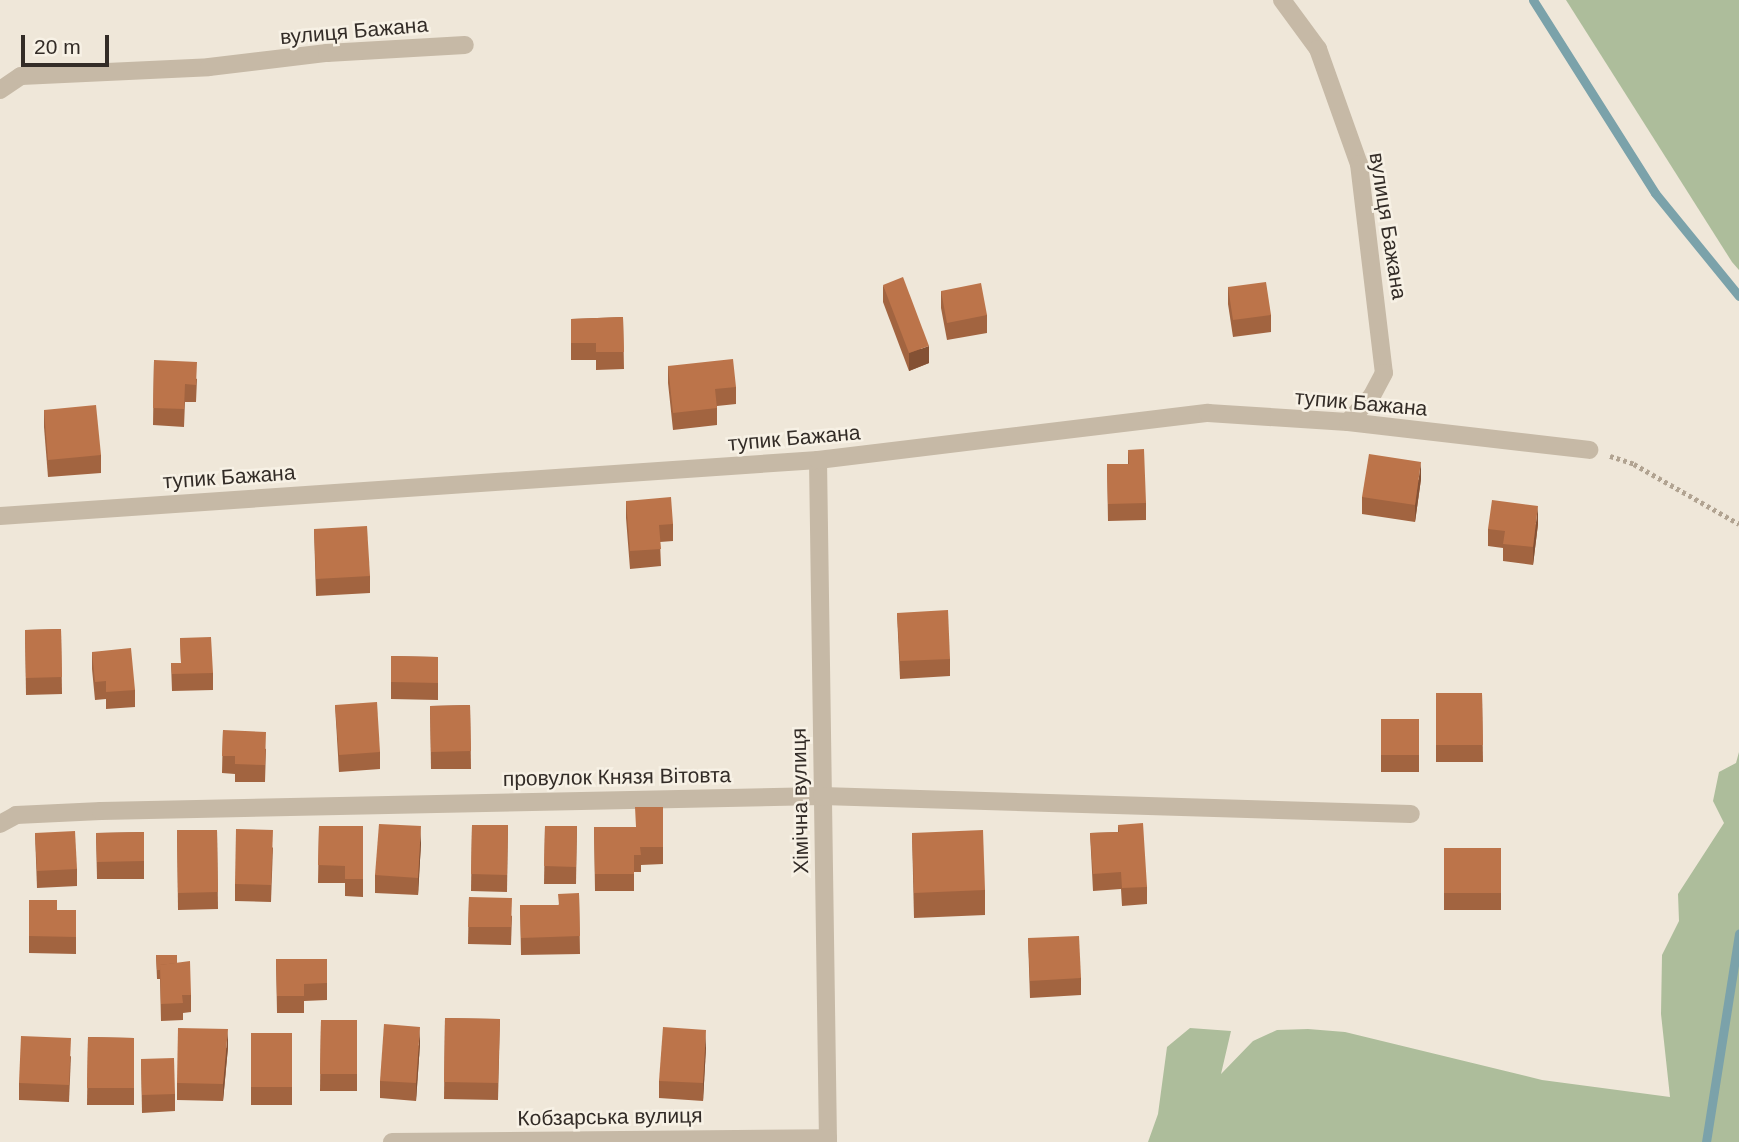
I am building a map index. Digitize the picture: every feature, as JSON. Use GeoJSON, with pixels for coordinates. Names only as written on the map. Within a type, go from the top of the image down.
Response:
{"type":"FeatureCollection","features":[{"type":"Feature","properties":{"kind":"street","name":"вулиця Бажана"},"geometry":{"type":"LineString","coordinates":[[1282,0],[1318,49],[1359,164],[1384,373],[1372,396],[1348,422]]}},
{"type":"Feature","properties":{"kind":"street","name":"вулиця Бажана"},"geometry":{"type":"LineString","coordinates":[[0,90],[21,76],[209,67],[327,53],[465,45]]}},
{"type":"Feature","properties":{"kind":"street","name":"тупик Бажана"},"geometry":{"type":"LineString","coordinates":[[0,516],[818,460],[1208,413],[1348,422],[1589,450]]}},
{"type":"Feature","properties":{"kind":"street","name":"Хімічна вулиця"},"geometry":{"type":"LineString","coordinates":[[818,460],[828,1140]]}},
{"type":"Feature","properties":{"kind":"street","name":"провулок Князя Вітовта"},"geometry":{"type":"LineString","coordinates":[[0,824],[16,816],[101,811],[822,796],[1237,805],[1411,814]]}},
{"type":"Feature","properties":{"kind":"street","name":"Кобзарська вулиця"},"geometry":{"type":"LineString","coordinates":[[392,1142],[828,1140]]}},
{"type":"Feature","properties":{"kind":"path"},"geometry":{"type":"LineString","coordinates":[[1589,450],[1634,464],[1739,524]]}},
{"type":"Feature","properties":{"kind":"green space"},"geometry":{"type":"Polygon","coordinates":[[[1566,0],[1739,0],[1739,270],[1732,262],[1566,0]]]}},
{"type":"Feature","properties":{"kind":"green space"},"geometry":{"type":"Polygon","coordinates":[[[1739,752],[1739,1142],[1148,1142],[1158,1114],[1167,1047],[1190,1028],[1231,1031],[1221,1074],[1253,1041],[1277,1030],[1308,1029],[1345,1032],[1542,1080],[1670,1097],[1661,1014],[1662,955],[1679,921],[1678,894],[1724,823],[1713,801],[1719,772],[1736,763],[1739,752]]]}},
{"type":"Feature","properties":{"kind":"building"},"geometry":{"type":"Polygon","coordinates":[[[903,277],[929,346],[909,353],[883,285],[903,277]]]}},
{"type":"Feature","properties":{"kind":"building"},"geometry":{"type":"Polygon","coordinates":[[[1266,282],[1271,315],[1233,320],[1228,287],[1266,282]]]}},
{"type":"Feature","properties":{"kind":"building"},"geometry":{"type":"Polygon","coordinates":[[[981,283],[987,315],[947,323],[941,291],[981,283]]]}},
{"type":"Feature","properties":{"kind":"building"},"geometry":{"type":"Polygon","coordinates":[[[623,317],[624,352],[596,352],[596,343],[571,343],[571,319],[623,317]]]}},
{"type":"Feature","properties":{"kind":"building"},"geometry":{"type":"Polygon","coordinates":[[[733,359],[736,387],[715,389],[717,408],[673,413],[668,366],[733,359]]]}},
{"type":"Feature","properties":{"kind":"building"},"geometry":{"type":"Polygon","coordinates":[[[154,360],[197,362],[196,385],[185,384],[184,409],[153,408],[154,360]]]}},
{"type":"Feature","properties":{"kind":"building"},"geometry":{"type":"Polygon","coordinates":[[[96,405],[101,455],[48,460],[44,410],[96,405]]]}},
{"type":"Feature","properties":{"kind":"building"},"geometry":{"type":"Polygon","coordinates":[[[1144,449],[1146,503],[1108,504],[1107,464],[1129,464],[1128,450],[1144,449]]]}},
{"type":"Feature","properties":{"kind":"building"},"geometry":{"type":"Polygon","coordinates":[[[1369,454],[1421,462],[1415,505],[1362,497],[1369,454]]]}},
{"type":"Feature","properties":{"kind":"building"},"geometry":{"type":"Polygon","coordinates":[[[671,497],[673,524],[659,525],[661,549],[630,551],[626,501],[671,497]]]}},
{"type":"Feature","properties":{"kind":"building"},"geometry":{"type":"Polygon","coordinates":[[[1492,500],[1538,506],[1533,547],[1503,544],[1505,531],[1488,529],[1492,500]]]}},
{"type":"Feature","properties":{"kind":"building"},"geometry":{"type":"Polygon","coordinates":[[[367,526],[370,576],[316,579],[314,529],[367,526]]]}},
{"type":"Feature","properties":{"kind":"building"},"geometry":{"type":"Polygon","coordinates":[[[948,610],[950,659],[900,661],[897,613],[948,610]]]}},
{"type":"Feature","properties":{"kind":"building"},"geometry":{"type":"Polygon","coordinates":[[[61,629],[62,677],[26,678],[25,630],[61,629]]]}},
{"type":"Feature","properties":{"kind":"building"},"geometry":{"type":"Polygon","coordinates":[[[211,637],[213,673],[172,674],[171,663],[181,663],[180,638],[211,637]]]}},
{"type":"Feature","properties":{"kind":"building"},"geometry":{"type":"Polygon","coordinates":[[[131,648],[135,690],[106,692],[106,681],[95,682],[92,652],[131,648]]]}},
{"type":"Feature","properties":{"kind":"building"},"geometry":{"type":"Polygon","coordinates":[[[391,656],[438,657],[438,683],[391,682],[391,656]]]}},
{"type":"Feature","properties":{"kind":"building"},"geometry":{"type":"Polygon","coordinates":[[[1436,693],[1482,693],[1483,745],[1436,745],[1436,693]]]}},
{"type":"Feature","properties":{"kind":"building"},"geometry":{"type":"Polygon","coordinates":[[[377,702],[380,752],[339,755],[335,705],[377,702]]]}},
{"type":"Feature","properties":{"kind":"building"},"geometry":{"type":"Polygon","coordinates":[[[470,705],[471,751],[431,752],[430,706],[470,705]]]}},
{"type":"Feature","properties":{"kind":"building"},"geometry":{"type":"Polygon","coordinates":[[[1381,719],[1419,719],[1419,755],[1381,755],[1381,719]]]}},
{"type":"Feature","properties":{"kind":"building"},"geometry":{"type":"Polygon","coordinates":[[[223,730],[266,732],[265,765],[235,764],[235,756],[222,756],[223,730]]]}},
{"type":"Feature","properties":{"kind":"building"},"geometry":{"type":"Polygon","coordinates":[[[635,807],[663,807],[663,847],[640,847],[641,855],[634,855],[634,874],[595,874],[594,827],[636,827],[635,807]]]}},
{"type":"Feature","properties":{"kind":"building"},"geometry":{"type":"Polygon","coordinates":[[[1143,823],[1147,887],[1122,888],[1121,872],[1093,874],[1090,833],[1119,832],[1118,825],[1143,823]]]}},
{"type":"Feature","properties":{"kind":"building"},"geometry":{"type":"Polygon","coordinates":[[[379,824],[421,826],[418,878],[375,875],[379,824]]]}},
{"type":"Feature","properties":{"kind":"building"},"geometry":{"type":"Polygon","coordinates":[[[472,825],[508,825],[507,875],[471,874],[472,825]]]}},
{"type":"Feature","properties":{"kind":"building"},"geometry":{"type":"Polygon","coordinates":[[[319,826],[363,826],[363,879],[345,879],[345,866],[318,865],[319,826]]]}},
{"type":"Feature","properties":{"kind":"building"},"geometry":{"type":"Polygon","coordinates":[[[545,826],[577,826],[576,867],[544,866],[545,826]]]}},
{"type":"Feature","properties":{"kind":"building"},"geometry":{"type":"Polygon","coordinates":[[[236,829],[273,830],[271,885],[235,884],[236,829]]]}},
{"type":"Feature","properties":{"kind":"building"},"geometry":{"type":"Polygon","coordinates":[[[177,830],[217,830],[218,892],[178,893],[177,830]]]}},
{"type":"Feature","properties":{"kind":"building"},"geometry":{"type":"Polygon","coordinates":[[[983,830],[985,890],[914,893],[912,833],[983,830]]]}},
{"type":"Feature","properties":{"kind":"building"},"geometry":{"type":"Polygon","coordinates":[[[75,831],[77,869],[37,871],[35,833],[75,831]]]}},
{"type":"Feature","properties":{"kind":"building"},"geometry":{"type":"Polygon","coordinates":[[[144,832],[144,861],[97,862],[96,833],[144,832]]]}},
{"type":"Feature","properties":{"kind":"building"},"geometry":{"type":"Polygon","coordinates":[[[1444,848],[1501,848],[1501,893],[1444,893],[1444,848]]]}},
{"type":"Feature","properties":{"kind":"building"},"geometry":{"type":"Polygon","coordinates":[[[579,893],[580,936],[521,938],[520,905],[559,905],[558,894],[579,893]]]}},
{"type":"Feature","properties":{"kind":"building"},"geometry":{"type":"Polygon","coordinates":[[[469,897],[512,898],[511,927],[468,927],[469,897]]]}},
{"type":"Feature","properties":{"kind":"building"},"geometry":{"type":"Polygon","coordinates":[[[29,900],[57,900],[57,910],[76,910],[76,937],[29,936],[29,900]]]}},
{"type":"Feature","properties":{"kind":"building"},"geometry":{"type":"Polygon","coordinates":[[[1079,936],[1081,978],[1030,981],[1028,938],[1079,936]]]}},
{"type":"Feature","properties":{"kind":"building"},"geometry":{"type":"Polygon","coordinates":[[[156,955],[177,955],[177,963],[160,965],[160,970],[157,970],[156,955]]]}},
{"type":"Feature","properties":{"kind":"building"},"geometry":{"type":"Polygon","coordinates":[[[276,959],[327,959],[327,983],[304,984],[304,996],[277,996],[276,959]]]}},
{"type":"Feature","properties":{"kind":"building"},"geometry":{"type":"Polygon","coordinates":[[[190,961],[191,995],[182,995],[183,1003],[161,1004],[160,965],[190,961]]]}},
{"type":"Feature","properties":{"kind":"building"},"geometry":{"type":"Polygon","coordinates":[[[445,1018],[500,1019],[498,1083],[444,1082],[445,1018]]]}},
{"type":"Feature","properties":{"kind":"building"},"geometry":{"type":"Polygon","coordinates":[[[321,1020],[357,1020],[357,1074],[320,1074],[321,1020]]]}},
{"type":"Feature","properties":{"kind":"building"},"geometry":{"type":"Polygon","coordinates":[[[384,1024],[420,1027],[416,1083],[380,1081],[384,1024]]]}},
{"type":"Feature","properties":{"kind":"building"},"geometry":{"type":"Polygon","coordinates":[[[663,1027],[706,1030],[703,1083],[659,1081],[663,1027]]]}},
{"type":"Feature","properties":{"kind":"building"},"geometry":{"type":"Polygon","coordinates":[[[178,1028],[228,1029],[223,1084],[177,1083],[178,1028]]]}},
{"type":"Feature","properties":{"kind":"building"},"geometry":{"type":"Polygon","coordinates":[[[251,1033],[292,1033],[292,1087],[251,1087],[251,1033]]]}},
{"type":"Feature","properties":{"kind":"building"},"geometry":{"type":"Polygon","coordinates":[[[21,1036],[71,1038],[69,1085],[19,1083],[21,1036]]]}},
{"type":"Feature","properties":{"kind":"building"},"geometry":{"type":"Polygon","coordinates":[[[88,1037],[134,1038],[134,1088],[87,1088],[88,1037]]]}},
{"type":"Feature","properties":{"kind":"building"},"geometry":{"type":"Polygon","coordinates":[[[174,1058],[175,1094],[142,1095],[141,1059],[174,1058]]]}},
{"type":"Feature","properties":{"kind":"waterway"},"geometry":{"type":"LineString","coordinates":[[1533,0],[1655,193],[1739,296]]}},
{"type":"Feature","properties":{"kind":"waterway"},"geometry":{"type":"LineString","coordinates":[[1706,1142],[1739,934]]}}]}
